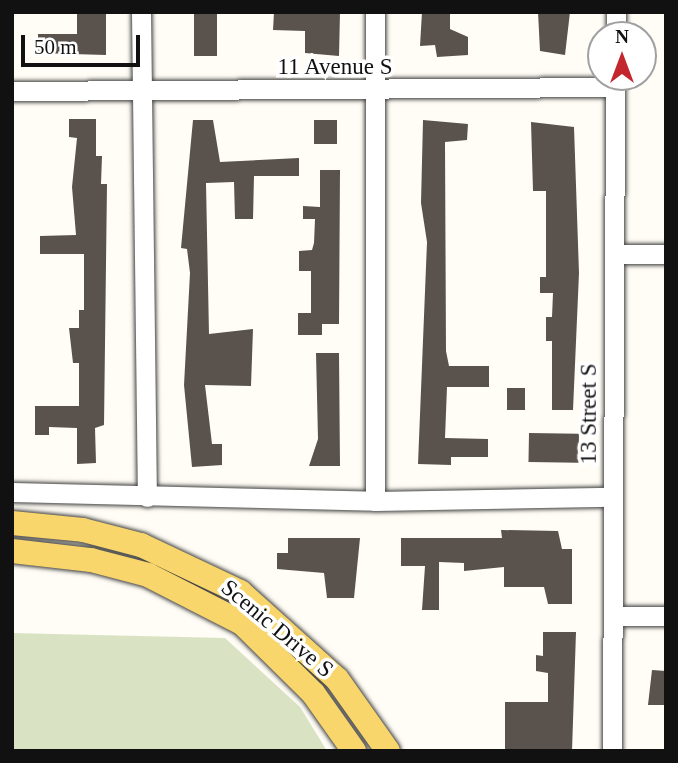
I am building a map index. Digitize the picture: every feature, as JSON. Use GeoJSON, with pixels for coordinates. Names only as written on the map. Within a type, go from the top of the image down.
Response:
{"type":"FeatureCollection","features":[{"type":"Feature","properties":{"kind":"main road","name":"Scenic Drive S"},"geometry":{"type":"LineString","coordinates":[[12,523],[83,530],[141,545],[240,592],[337,679],[388,751]]}},
{"type":"Feature","properties":{"kind":"main road","name":"Scenic Drive S"},"geometry":{"type":"LineString","coordinates":[[12,551],[91,560],[148,575],[242,623],[313,693],[354,751]]}},
{"type":"Feature","properties":{"kind":"street"},"geometry":{"type":"LineString","coordinates":[[141,12],[147,496]]}},
{"type":"Feature","properties":{"kind":"street"},"geometry":{"type":"LineString","coordinates":[[375,12],[375,501]]}},
{"type":"Feature","properties":{"kind":"street","name":"11 Avenue S"},"geometry":{"type":"LineString","coordinates":[[12,91],[375,92],[587,83]]}},
{"type":"Feature","properties":{"kind":"street","name":"13 Street S"},"geometry":{"type":"LineString","coordinates":[[612,751],[615,91]]}},
{"type":"Feature","properties":{"kind":"street"},"geometry":{"type":"LineString","coordinates":[[614,254],[666,254]]}},
{"type":"Feature","properties":{"kind":"street"},"geometry":{"type":"LineString","coordinates":[[12,492],[375,501],[613,497]]}},
{"type":"Feature","properties":{"kind":"street"},"geometry":{"type":"LineString","coordinates":[[612,616],[666,615]]}},
{"type":"Feature","properties":{"kind":"green space"},"geometry":{"type":"Polygon","coordinates":[[[12,633],[225,638],[300,707],[327,751],[12,751],[12,633]]]}},
{"type":"Feature","properties":{"kind":"building"},"geometry":{"type":"Polygon","coordinates":[[[106,12],[106,55],[38,53],[38,34],[77,34],[77,14],[106,12]]]}},
{"type":"Feature","properties":{"kind":"building"},"geometry":{"type":"Polygon","coordinates":[[[194,12],[217,12],[217,56],[194,56],[194,12]]]}},
{"type":"Feature","properties":{"kind":"building"},"geometry":{"type":"Polygon","coordinates":[[[274,12],[340,12],[339,56],[305,53],[305,31],[273,30],[274,12]]]}},
{"type":"Feature","properties":{"kind":"building"},"geometry":{"type":"Polygon","coordinates":[[[422,12],[450,12],[450,29],[468,37],[468,55],[437,57],[435,45],[420,46],[422,12]]]}},
{"type":"Feature","properties":{"kind":"building"},"geometry":{"type":"Polygon","coordinates":[[[538,12],[570,12],[565,55],[540,51],[538,12]]]}},
{"type":"Feature","properties":{"kind":"building"},"geometry":{"type":"Polygon","coordinates":[[[69,119],[96,119],[96,156],[102,156],[101,184],[107,184],[104,425],[95,428],[96,463],[77,464],[77,428],[49,427],[49,435],[35,435],[35,406],[79,406],[79,363],[73,363],[69,328],[79,328],[79,310],[84,310],[84,254],[40,254],[40,236],[76,235],[72,187],[77,138],[69,137],[69,119]]]}},
{"type":"Feature","properties":{"kind":"building"},"geometry":{"type":"Polygon","coordinates":[[[193,120],[213,120],[220,162],[299,158],[299,176],[254,176],[253,219],[235,219],[234,182],[206,183],[209,334],[253,329],[251,386],[205,385],[212,444],[222,444],[222,465],[192,467],[184,385],[190,273],[187,249],[181,248],[193,120]]]}},
{"type":"Feature","properties":{"kind":"building"},"geometry":{"type":"Polygon","coordinates":[[[314,120],[337,120],[337,144],[314,144],[314,120]]]}},
{"type":"Feature","properties":{"kind":"building"},"geometry":{"type":"Polygon","coordinates":[[[423,120],[468,124],[467,140],[445,142],[446,351],[449,366],[489,366],[489,387],[447,387],[445,438],[488,439],[488,457],[451,457],[451,465],[418,464],[427,242],[421,203],[423,120]]]}},
{"type":"Feature","properties":{"kind":"building"},"geometry":{"type":"Polygon","coordinates":[[[531,122],[574,127],[579,273],[573,410],[552,410],[552,341],[546,341],[546,317],[552,317],[553,293],[540,293],[540,277],[546,277],[546,191],[533,191],[531,122]]]}},
{"type":"Feature","properties":{"kind":"building"},"geometry":{"type":"Polygon","coordinates":[[[320,170],[340,170],[339,324],[322,324],[322,335],[298,335],[298,313],[311,313],[311,271],[299,271],[299,251],[312,250],[315,219],[303,219],[303,206],[320,207],[320,170]]]}},
{"type":"Feature","properties":{"kind":"building"},"geometry":{"type":"Polygon","coordinates":[[[316,353],[339,353],[340,466],[309,466],[318,439],[316,353]]]}},
{"type":"Feature","properties":{"kind":"building"},"geometry":{"type":"Polygon","coordinates":[[[507,388],[525,388],[525,410],[507,410],[507,388]]]}},
{"type":"Feature","properties":{"kind":"building"},"geometry":{"type":"Polygon","coordinates":[[[529,433],[579,434],[578,463],[528,462],[529,433]]]}},
{"type":"Feature","properties":{"kind":"building"},"geometry":{"type":"Polygon","coordinates":[[[501,530],[558,531],[562,549],[572,549],[572,604],[548,604],[544,587],[504,587],[504,567],[464,571],[464,563],[439,562],[439,610],[422,610],[425,566],[401,566],[401,538],[502,538],[501,530]]]}},
{"type":"Feature","properties":{"kind":"building"},"geometry":{"type":"Polygon","coordinates":[[[288,538],[360,538],[354,598],[327,598],[324,573],[277,569],[277,553],[288,553],[288,538]]]}},
{"type":"Feature","properties":{"kind":"building"},"geometry":{"type":"Polygon","coordinates":[[[543,632],[576,632],[572,751],[505,751],[505,702],[548,702],[548,673],[536,671],[536,655],[543,656],[543,632]]]}},
{"type":"Feature","properties":{"kind":"building"},"geometry":{"type":"Polygon","coordinates":[[[652,670],[666,671],[666,705],[648,705],[652,670]]]}}]}
